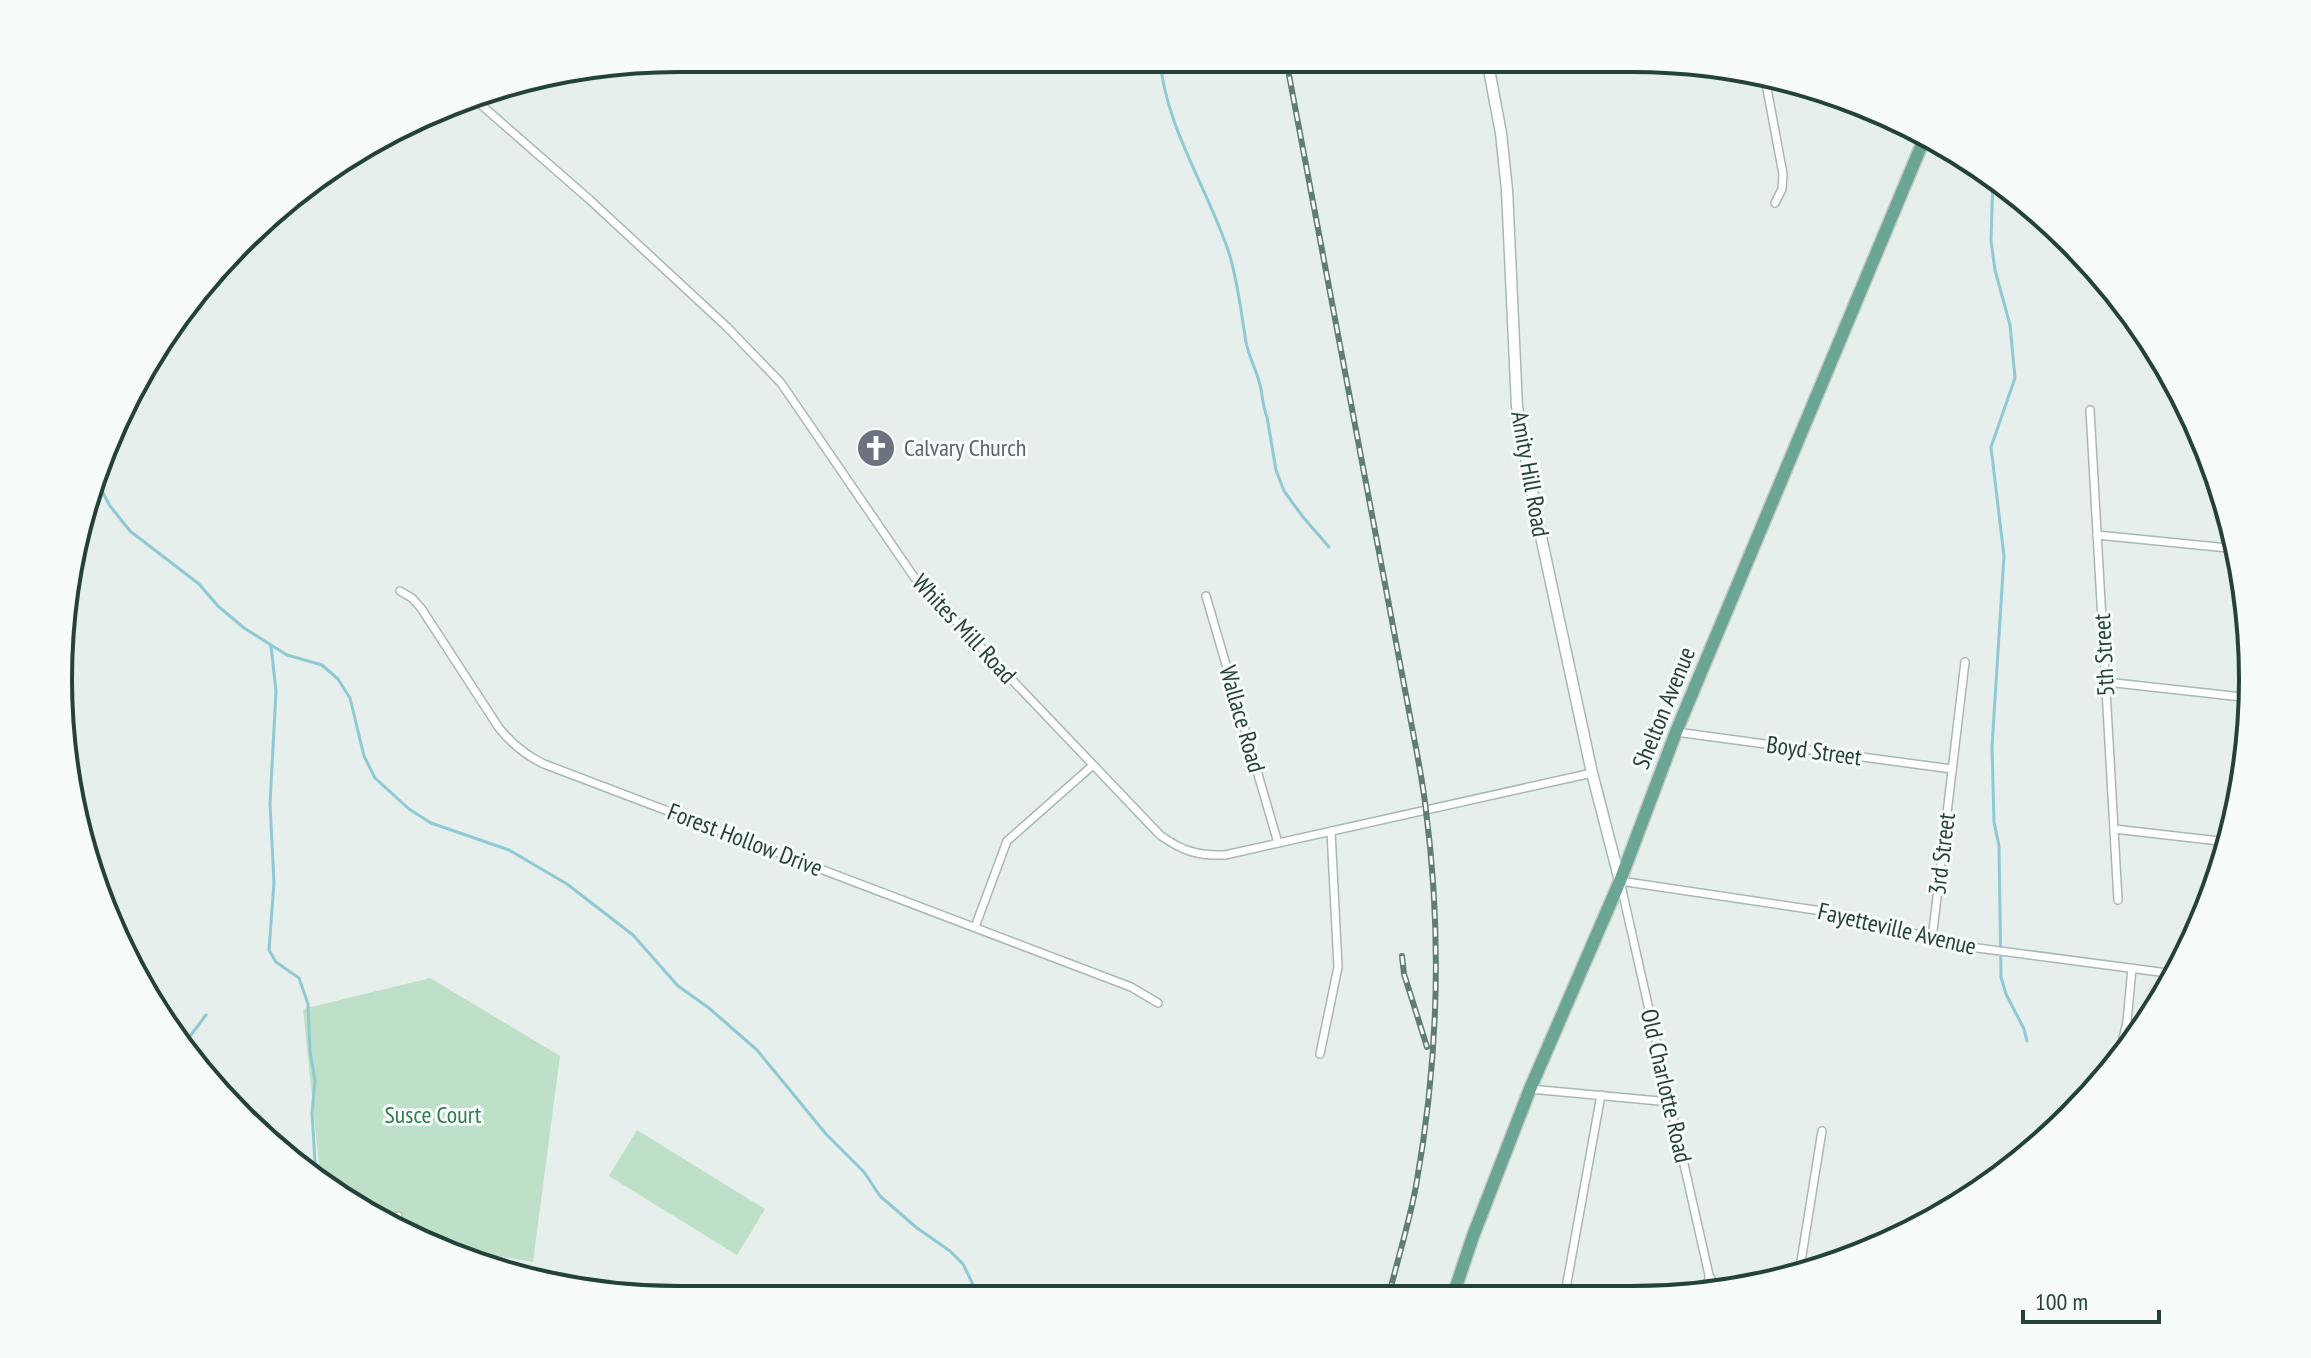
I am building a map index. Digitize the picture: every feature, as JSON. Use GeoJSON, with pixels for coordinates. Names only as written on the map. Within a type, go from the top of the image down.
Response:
{"type":"FeatureCollection","features":[{"type":"Feature","properties":{"kind":"main road","name":"Shelton Avenue"},"geometry":{"type":"LineString","coordinates":[[1456,1286],[1530,1089],[1620,881],[1676,732],[1921,146]]}},
{"type":"Feature","properties":{"kind":"street","name":"Amity Hill Road"},"geometry":{"type":"LineString","coordinates":[[1489,72],[1501,133],[1507,190],[1517,407],[1537,518],[1592,773],[1620,881]]}},
{"type":"Feature","properties":{"kind":"street"},"geometry":{"type":"LineString","coordinates":[[1767,88],[1783,174],[1782,189],[1775,203]]}},
{"type":"Feature","properties":{"kind":"street","name":"Whites Mill Road"},"geometry":{"type":"LineString","coordinates":[[481,105],[590,200],[763,364],[803,414],[914,577],[1092,766],[1160,835],[1179,849],[1202,856],[1225,855],[1592,773]]}},
{"type":"Feature","properties":{"kind":"street","name":"5th Street"},"geometry":{"type":"LineString","coordinates":[[2090,410],[2118,900]]}},
{"type":"Feature","properties":{"kind":"street"},"geometry":{"type":"LineString","coordinates":[[2097,535],[2224,548]]}},
{"type":"Feature","properties":{"kind":"street","name":"Forest Hollow Drive"},"geometry":{"type":"LineString","coordinates":[[400,591],[421,608],[499,728],[511,743],[527,755],[1131,987],[1158,1003]]}},
{"type":"Feature","properties":{"kind":"street","name":"Wallace Road"},"geometry":{"type":"LineString","coordinates":[[1206,596],[1278,843]]}},
{"type":"Feature","properties":{"kind":"street","name":"3rd Street"},"geometry":{"type":"LineString","coordinates":[[1932,939],[1965,662]]}},
{"type":"Feature","properties":{"kind":"street"},"geometry":{"type":"LineString","coordinates":[[2106,682],[2239,697]]}},
{"type":"Feature","properties":{"kind":"street","name":"Boyd Street"},"geometry":{"type":"LineString","coordinates":[[1676,732],[1952,769]]}},
{"type":"Feature","properties":{"kind":"street"},"geometry":{"type":"LineString","coordinates":[[975,927],[1007,841],[1092,766]]}},
{"type":"Feature","properties":{"kind":"street"},"geometry":{"type":"LineString","coordinates":[[2114,829],[2217,841]]}},
{"type":"Feature","properties":{"kind":"street"},"geometry":{"type":"LineString","coordinates":[[1320,1054],[1338,967],[1331,831]]}},
{"type":"Feature","properties":{"kind":"street","name":"Fayetteville Avenue"},"geometry":{"type":"LineString","coordinates":[[1620,881],[1822,911],[1970,947],[2163,972]]}},
{"type":"Feature","properties":{"kind":"street","name":"Old Charlotte Road"},"geometry":{"type":"LineString","coordinates":[[1620,881],[1712,1281]]}},
{"type":"Feature","properties":{"kind":"street"},"geometry":{"type":"LineString","coordinates":[[2124,1035],[2132,968]]}},
{"type":"Feature","properties":{"kind":"street"},"geometry":{"type":"LineString","coordinates":[[1530,1089],[1670,1102]]}},
{"type":"Feature","properties":{"kind":"street"},"geometry":{"type":"LineString","coordinates":[[1566,1286],[1601,1095]]}},
{"type":"Feature","properties":{"kind":"street"},"geometry":{"type":"LineString","coordinates":[[1801,1262],[1822,1131]]}},
{"type":"Feature","properties":{"kind":"street"},"geometry":{"type":"LineString","coordinates":[[1708,1281],[1709,1275]]}},
{"type":"Feature","properties":{"kind":"green space","name":"Susce Court"},"geometry":{"type":"Polygon","coordinates":[[[430,978],[560,1056],[533,1262],[482,1253],[447,1240],[375,1205],[319,1168],[303,1009],[430,978]]]}},
{"type":"Feature","properties":{"kind":"green space"},"geometry":{"type":"Polygon","coordinates":[[[637,1130],[765,1209],[737,1255],[609,1176],[637,1130]]]}},
{"type":"Feature","properties":{"kind":"waterway"},"geometry":{"type":"LineString","coordinates":[[1162,72],[1178,133],[1232,264],[1246,342],[1260,383],[1276,470],[1284,491],[1329,547]]}},
{"type":"Feature","properties":{"kind":"waterway"},"geometry":{"type":"LineString","coordinates":[[1993,190],[1991,241],[1995,270],[2010,325],[2015,378],[1991,447],[2004,556],[1992,747],[1994,822],[1999,846],[2001,977],[2027,1041]]}},
{"type":"Feature","properties":{"kind":"waterway"},"geometry":{"type":"LineString","coordinates":[[102,491],[130,531],[199,584],[218,606],[244,628],[287,655],[322,665],[338,679],[350,698],[364,756],[375,778],[409,809],[431,823],[509,850],[567,884],[633,935],[678,986],[709,1008],[757,1050],[826,1134],[864,1172],[880,1196],[950,1251],[963,1264],[974,1286]]}},
{"type":"Feature","properties":{"kind":"waterway"},"geometry":{"type":"LineString","coordinates":[[271,646],[276,691],[270,804],[274,882],[269,950],[276,962],[299,978],[308,1004],[315,1081],[312,1113],[315,1165]]}},
{"type":"Feature","properties":{"kind":"waterway"},"geometry":{"type":"LineString","coordinates":[[189,1037],[206,1015]]}},
{"type":"Feature","properties":{"kind":"railway"},"geometry":{"type":"LineString","coordinates":[[1288,72],[1420,768],[1431,858],[1436,952],[1429,1093],[1416,1186],[1391,1286]]}},
{"type":"Feature","properties":{"kind":"railway"},"geometry":{"type":"LineString","coordinates":[[1402,956],[1404,974],[1427,1047]]}},
{"type":"Feature","properties":{"kind":"place","name":"Calvary Church"},"geometry":{"type":"Point","coordinates":[876,448]}}]}
